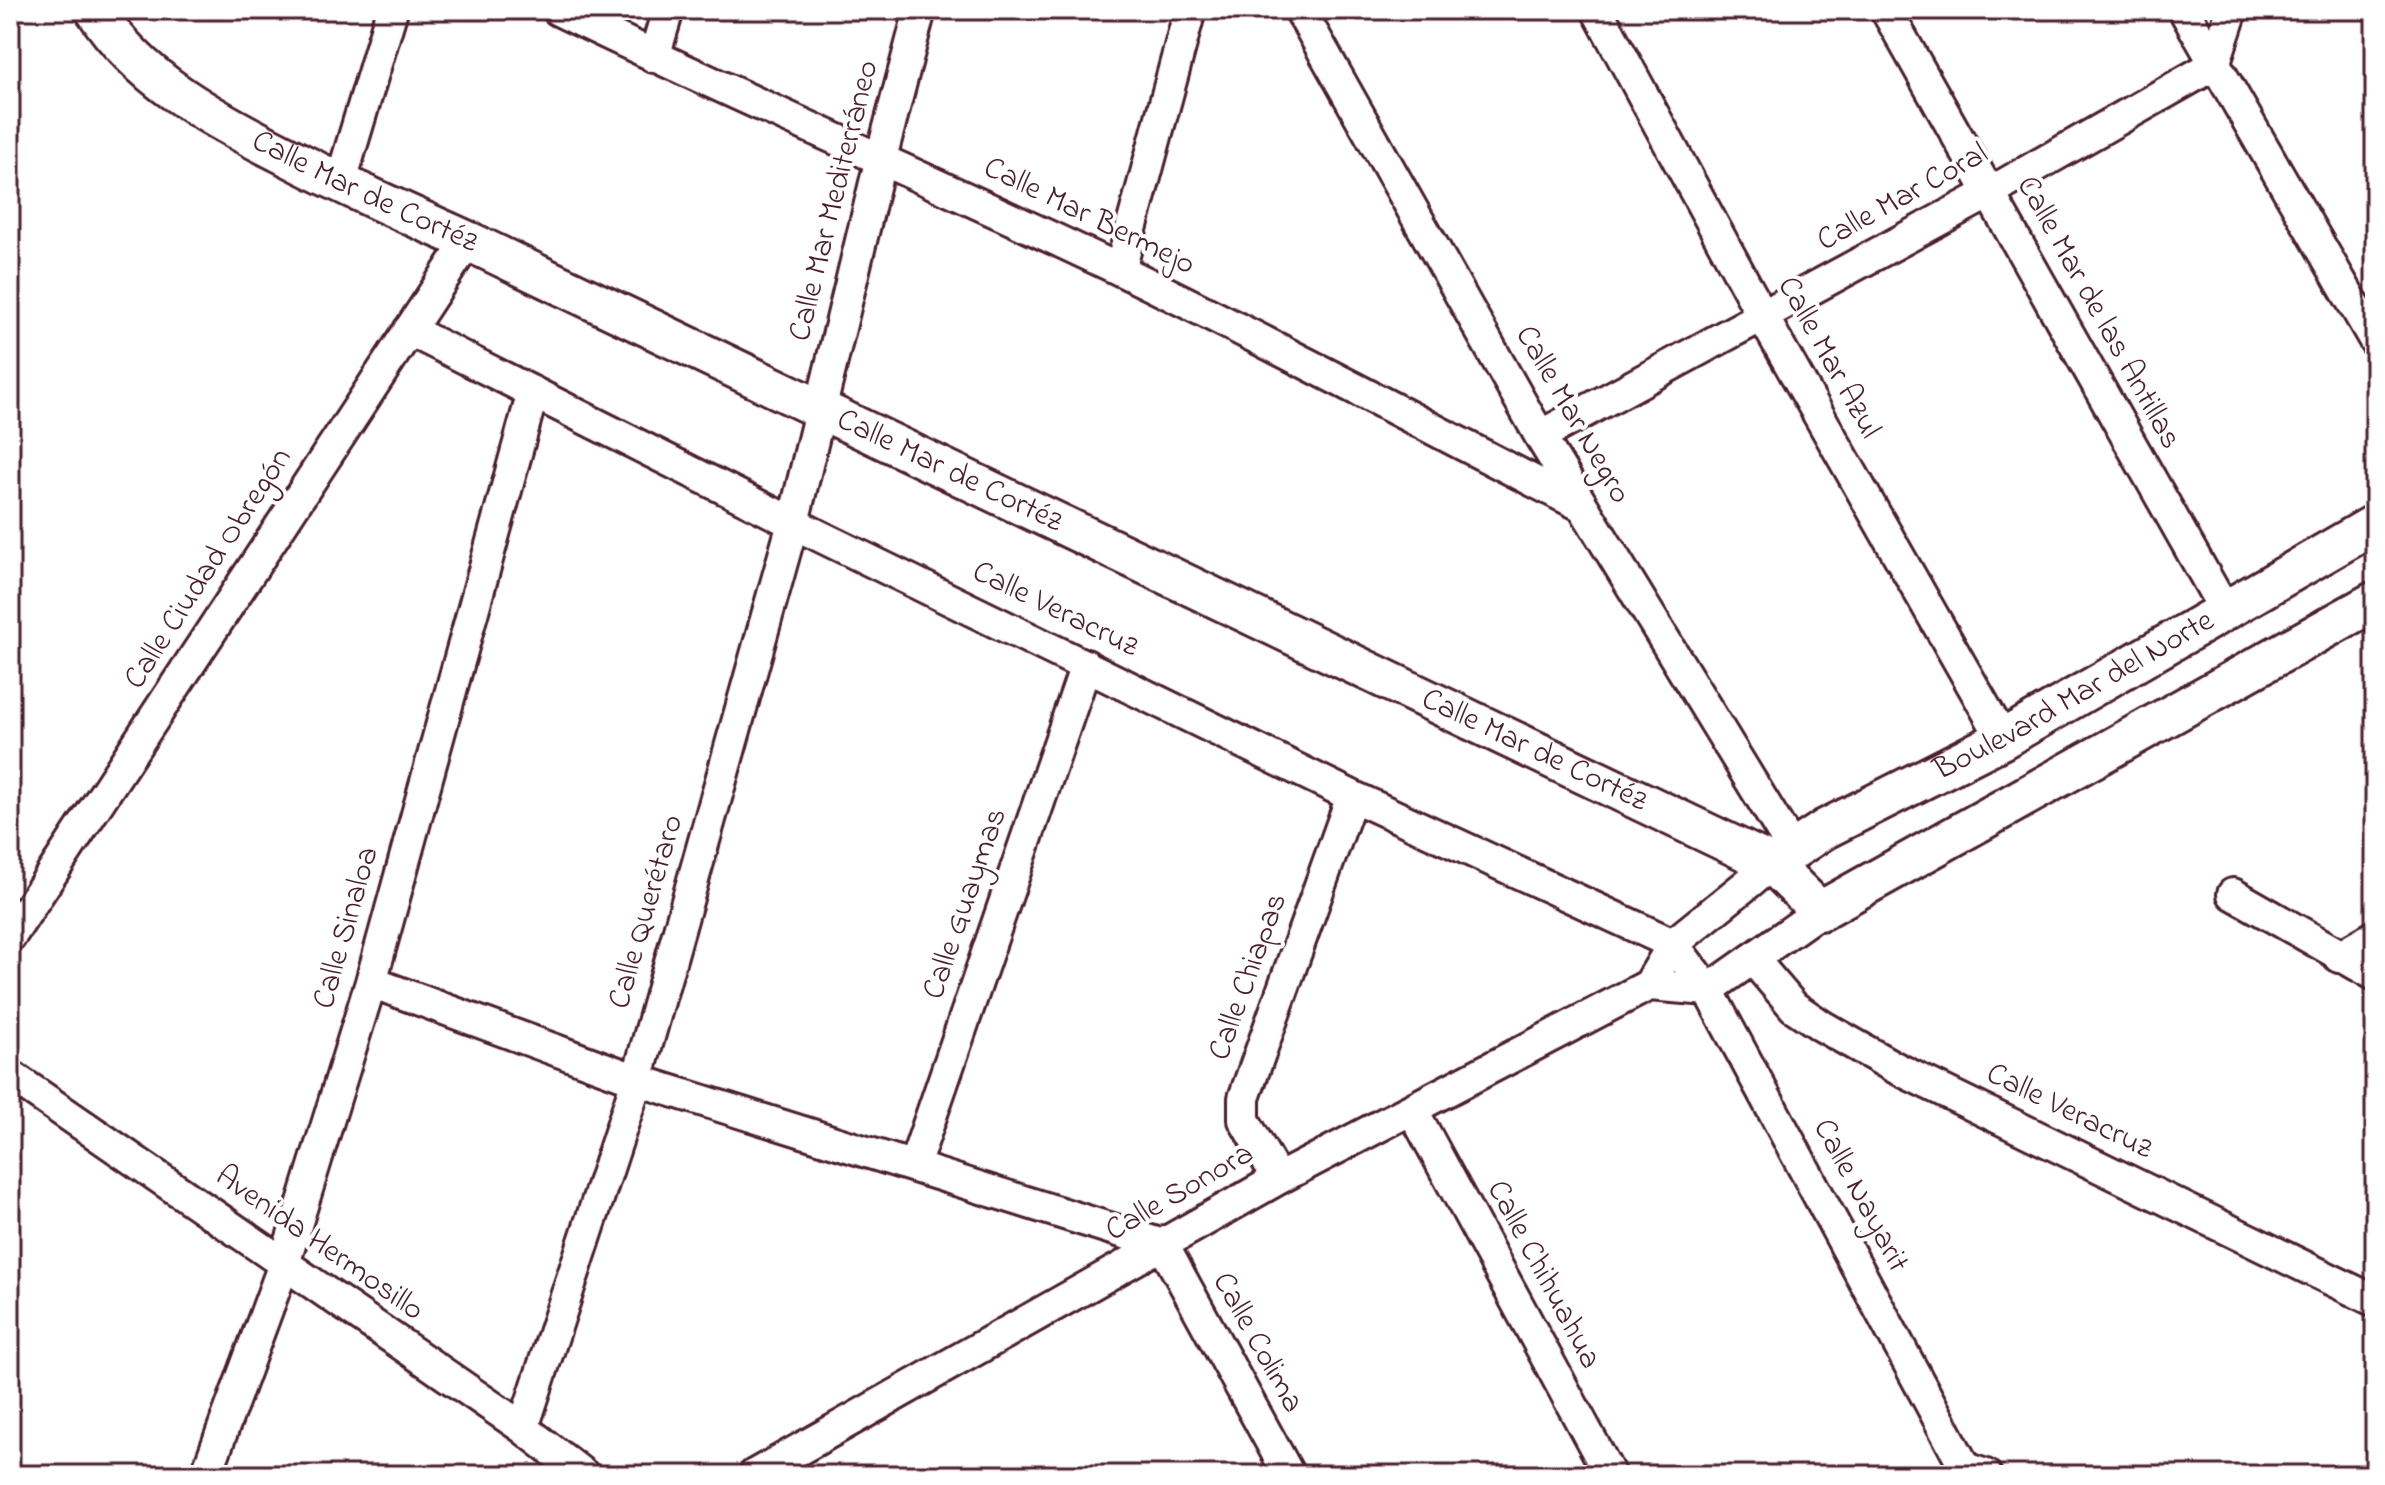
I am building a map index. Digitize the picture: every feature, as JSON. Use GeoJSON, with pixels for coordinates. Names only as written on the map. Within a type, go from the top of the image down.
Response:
{"type":"FeatureCollection","features":[{"type":"Feature","properties":{"kind":"street","name":"Calle Mar de Cortéz"},"geometry":{"type":"LineString","coordinates":[[95,10],[111,35],[157,80],[212,118],[340,184],[468,241],[1783,857],[1820,911]]}},
{"type":"Feature","properties":{"kind":"street"},"geometry":{"type":"LineString","coordinates":[[340,184],[392,10]]}},
{"type":"Feature","properties":{"kind":"street","name":"Calle Mar Bermejo"},"geometry":{"type":"LineString","coordinates":[[558,10],[1120,270],[1582,506]]}},
{"type":"Feature","properties":{"kind":"street"},"geometry":{"type":"LineString","coordinates":[[654,57],[668,10]]}},
{"type":"Feature","properties":{"kind":"street","name":"Calle Mar Mediterráneo"},"geometry":{"type":"LineString","coordinates":[[821,409],[920,10]]}},
{"type":"Feature","properties":{"kind":"street"},"geometry":{"type":"LineString","coordinates":[[1120,270],[1190,10]]}},
{"type":"Feature","properties":{"kind":"street","name":"Calle Mar Negro"},"geometry":{"type":"LineString","coordinates":[[1300,10],[1540,436],[1783,857]]}},
{"type":"Feature","properties":{"kind":"street","name":"Calle Mar Azul"},"geometry":{"type":"LineString","coordinates":[[1597,10],[1763,317],[2003,739]]}},
{"type":"Feature","properties":{"kind":"street","name":"Calle Mar de las Antillas"},"geometry":{"type":"LineString","coordinates":[[1886,10],[2224,609]]}},
{"type":"Feature","properties":{"kind":"street"},"geometry":{"type":"LineString","coordinates":[[2184,10],[2375,341]]}},
{"type":"Feature","properties":{"kind":"street"},"geometry":{"type":"LineString","coordinates":[[2214,65],[2232,10]]}},
{"type":"Feature","properties":{"kind":"street","name":"Calle Mar Coral"},"geometry":{"type":"LineString","coordinates":[[1540,436],[1989,193],[2214,65]]}},
{"type":"Feature","properties":{"kind":"street","name":"Calle Ciudad Obregón"},"geometry":{"type":"LineString","coordinates":[[10,937],[468,241]]}},
{"type":"Feature","properties":{"kind":"street","name":"Calle Veracruz"},"geometry":{"type":"LineString","coordinates":[[409,330],[793,523],[1352,796],[1673,944]]}},
{"type":"Feature","properties":{"kind":"street","name":"Calle Sinaloa"},"geometry":{"type":"LineString","coordinates":[[206,1475],[284,1264],[371,982],[533,392]]}},
{"type":"Feature","properties":{"kind":"street","name":"Calle Querétaro"},"geometry":{"type":"LineString","coordinates":[[523,1428],[637,1080],[793,523],[821,409]]}},
{"type":"Feature","properties":{"kind":"street","name":"Boulevard Mar del Norte"},"geometry":{"type":"LineString","coordinates":[[1783,857],[1825,829],[2003,739],[2375,524]]}},
{"type":"Feature","properties":{"kind":"street","name":"Boulevard Mar del Norte"},"geometry":{"type":"LineString","coordinates":[[1820,911],[2375,601]]}},
{"type":"Feature","properties":{"kind":"street","name":"Calle Guaymas"},"geometry":{"type":"LineString","coordinates":[[914,1166],[1086,665]]}},
{"type":"Feature","properties":{"kind":"street","name":"Calle Chiapas"},"geometry":{"type":"LineString","coordinates":[[1278,1179],[1244,1120],[1244,1098],[1352,796]]}},
{"type":"Feature","properties":{"kind":"street"},"geometry":{"type":"LineString","coordinates":[[1783,857],[1673,944],[1649,985],[1708,990],[1820,911]]}},
{"type":"Feature","properties":{"kind":"street"},"geometry":{"type":"LineString","coordinates":[[2233,894],[2375,975]]}},
{"type":"Feature","properties":{"kind":"street"},"geometry":{"type":"LineString","coordinates":[[2339,957],[2375,936]]}},
{"type":"Feature","properties":{"kind":"street","name":"Calle Nayarit"},"geometry":{"type":"LineString","coordinates":[[1673,944],[1708,990],[1968,1473]]}},
{"type":"Feature","properties":{"kind":"street","name":"Calle Veracruz"},"geometry":{"type":"LineString","coordinates":[[1753,959],[1794,1007],[1894,1067],[2375,1301]]}},
{"type":"Feature","properties":{"kind":"street"},"geometry":{"type":"LineString","coordinates":[[371,982],[637,1080],[1163,1245]]}},
{"type":"Feature","properties":{"kind":"street","name":"Calle Sonora"},"geometry":{"type":"LineString","coordinates":[[754,1475],[1278,1179],[1649,985]]}},
{"type":"Feature","properties":{"kind":"street","name":"Avenida Hermosillo"},"geometry":{"type":"LineString","coordinates":[[10,1075],[523,1428],[584,1475]]}},
{"type":"Feature","properties":{"kind":"street","name":"Calle Chihuahua"},"geometry":{"type":"LineString","coordinates":[[1412,1109],[1610,1475]]}},
{"type":"Feature","properties":{"kind":"street","name":"Calle Colima"},"geometry":{"type":"LineString","coordinates":[[1163,1245],[1289,1475]]}}]}
